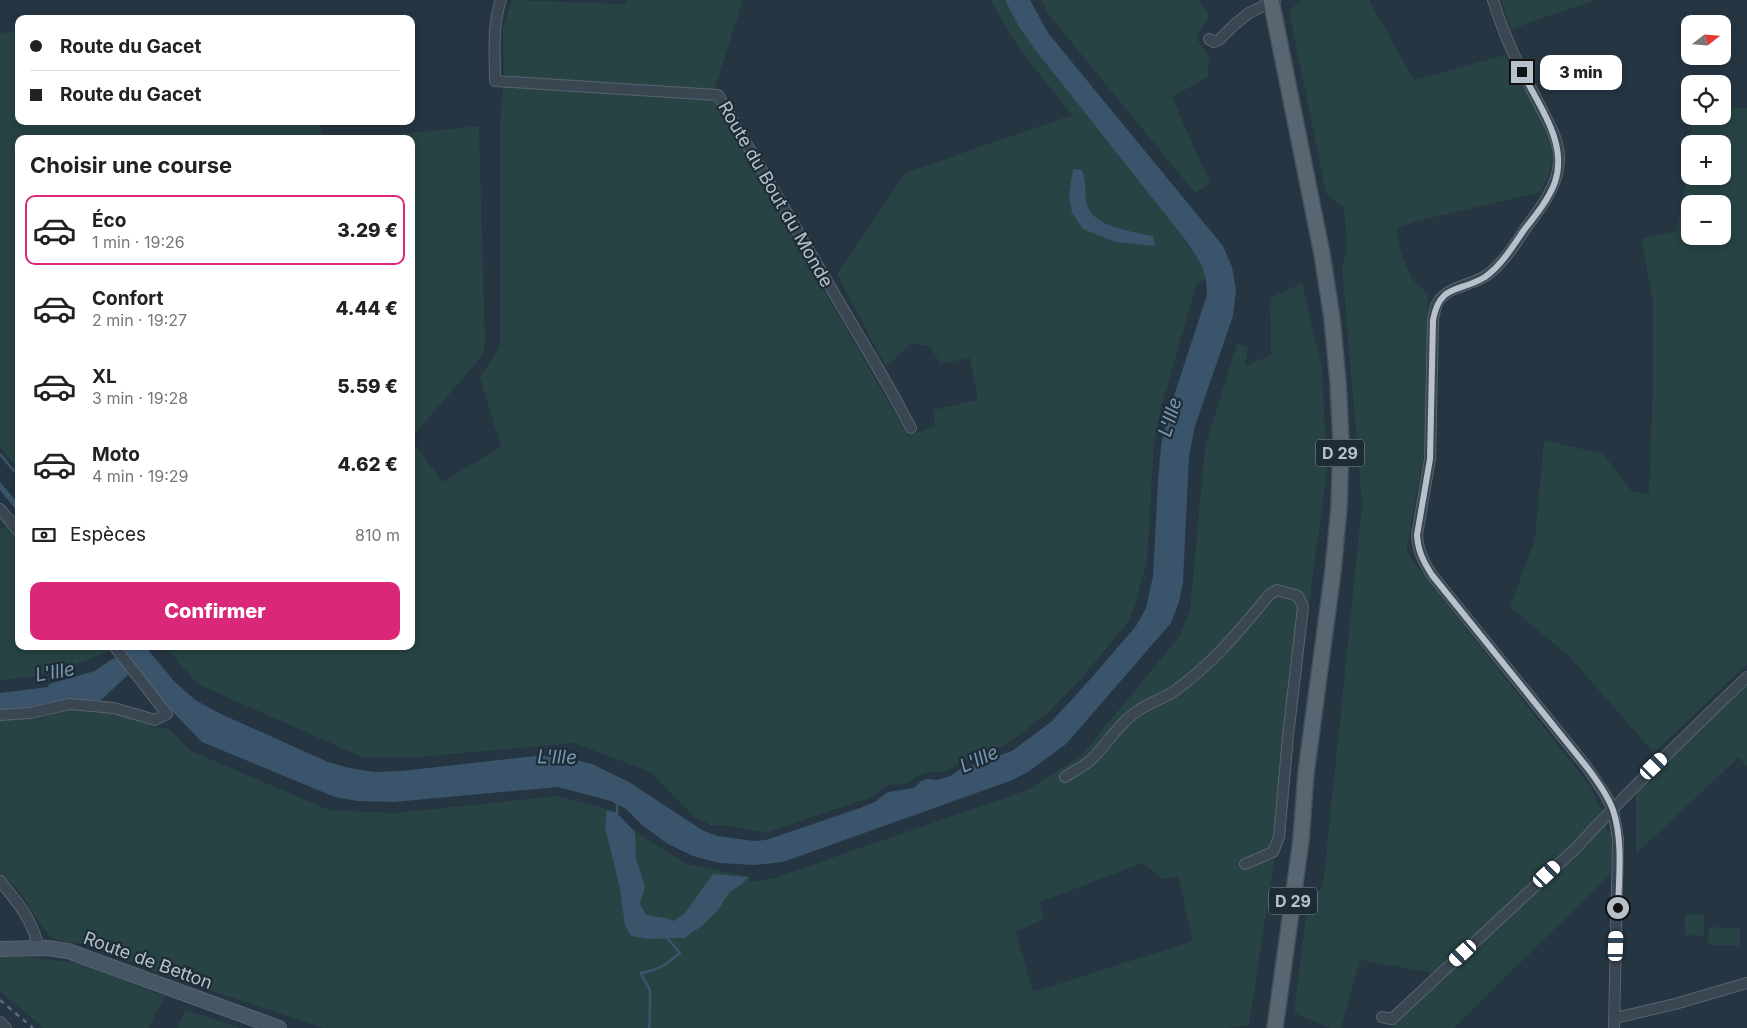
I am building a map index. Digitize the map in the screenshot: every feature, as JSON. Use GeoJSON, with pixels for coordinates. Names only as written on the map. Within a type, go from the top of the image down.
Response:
{"type":"FeatureCollection","features":[{"type":"Feature","properties":{"kind":"main road","name":"D 29"},"geometry":{"type":"LineString","coordinates":[[1270,1028],[1301,840],[1306,773],[1334,571],[1339,507],[1340,442],[1338,382],[1332,318],[1322,254],[1273,1]]}},
{"type":"Feature","properties":{"kind":"main road","name":"Route de Betton"},"geometry":{"type":"LineString","coordinates":[[0,949],[38,948],[68,950],[279,1028]]}},
{"type":"Feature","properties":{"kind":"main road","name":"D 29"},"geometry":{"type":"LineString","coordinates":[[1266,1028],[1273,1018]]}},
{"type":"Feature","properties":{"kind":"main road"},"geometry":{"type":"LineString","coordinates":[[1273,1018],[1287,1028]]}},
{"type":"Feature","properties":{"kind":"street","name":"Route du Bout du Monde"},"geometry":{"type":"LineString","coordinates":[[501,0],[496,14],[494,81],[718,95],[885,380],[911,428]]}},
{"type":"Feature","properties":{"kind":"street"},"geometry":{"type":"LineString","coordinates":[[1493,0],[1514,54],[1553,131],[1559,161],[1554,183],[1548,195],[1492,272],[1477,281],[1445,294],[1435,308],[1433,320],[1430,459],[1417,535],[1418,548],[1422,560],[1432,575],[1586,766],[1605,794],[1613,810],[1618,839],[1619,876],[1615,1023],[1746,984]]}},
{"type":"Feature","properties":{"kind":"street"},"geometry":{"type":"LineString","coordinates":[[1209,39],[1214,42],[1219,40],[1249,13],[1273,1]]}},
{"type":"Feature","properties":{"kind":"street"},"geometry":{"type":"LineString","coordinates":[[0,509],[15,527]]}},
{"type":"Feature","properties":{"kind":"street"},"geometry":{"type":"LineString","coordinates":[[1065,777],[1089,761],[1126,721],[1139,710],[1159,701],[1174,691],[1204,666],[1229,642],[1270,594],[1277,590],[1298,596],[1303,607],[1288,736],[1279,837],[1273,852],[1245,864]]}},
{"type":"Feature","properties":{"kind":"street"},"geometry":{"type":"LineString","coordinates":[[0,715],[30,713],[70,704],[114,708],[154,720],[168,714],[117,650]]}},
{"type":"Feature","properties":{"kind":"street"},"geometry":{"type":"LineString","coordinates":[[1382,1017],[1392,1019],[1576,848],[1640,779],[1747,676]]}},
{"type":"Feature","properties":{"kind":"street"},"geometry":{"type":"LineString","coordinates":[[0,881],[32,926],[37,937],[38,948]]}},
{"type":"Feature","properties":{"kind":"street"},"geometry":{"type":"LineString","coordinates":[[0,1022],[6,1028]]}},
{"type":"Feature","properties":{"kind":"green space"},"geometry":{"type":"Polygon","coordinates":[[[512,0],[626,4],[627,0],[743,0],[716,85],[714,100],[908,436],[935,426],[933,410],[978,400],[970,358],[940,364],[931,347],[912,343],[886,367],[837,274],[905,173],[1072,115],[1019,49],[990,0],[1005,0],[1018,25],[1187,242],[1201,264],[1207,279],[1197,283],[1160,411],[1154,445],[1147,560],[1129,621],[1080,680],[1046,715],[1007,744],[996,748],[986,756],[957,764],[948,771],[927,772],[917,776],[910,782],[900,785],[892,784],[884,787],[872,797],[765,833],[730,826],[711,825],[693,816],[651,772],[573,743],[408,758],[362,757],[197,684],[168,650],[415,650],[415,444],[442,482],[501,447],[480,377],[500,347],[500,124],[504,75],[503,28],[512,0]]]}},
{"type":"Feature","properties":{"kind":"green space"},"geometry":{"type":"Polygon","coordinates":[[[1041,0],[1199,0],[1210,16],[1196,37],[1209,58],[1208,77],[1172,97],[1210,183],[1195,193],[1049,15],[1041,0]]]}},
{"type":"Feature","properties":{"kind":"green space"},"geometry":{"type":"Polygon","coordinates":[[[1302,0],[1369,0],[1414,80],[1505,55],[1542,118],[1552,145],[1553,156],[1551,165],[1541,192],[1426,219],[1397,228],[1400,251],[1413,280],[1428,294],[1425,449],[1406,552],[1591,787],[1598,805],[1606,814],[1606,829],[1612,835],[1610,874],[1454,1028],[1391,1028],[1434,987],[1429,972],[1360,960],[1341,1028],[1330,1028],[1294,1013],[1308,902],[1323,886],[1362,504],[1342,267],[1347,249],[1344,208],[1326,193],[1289,11],[1302,0]]]}},
{"type":"Feature","properties":{"kind":"green space"},"geometry":{"type":"Polygon","coordinates":[[[1501,0],[1596,0],[1511,29],[1501,0]]]}},
{"type":"Feature","properties":{"kind":"green space"},"geometry":{"type":"Polygon","coordinates":[[[15,31],[15,125],[319,125],[322,135],[15,135],[15,465],[0,447],[0,33],[15,31]]]}},
{"type":"Feature","properties":{"kind":"green space"},"geometry":{"type":"Polygon","coordinates":[[[1731,108],[1747,108],[1747,664],[1654,753],[1569,656],[1510,607],[1535,538],[1544,440],[1603,454],[1632,491],[1649,495],[1653,377],[1653,302],[1641,239],[1676,231],[1681,206],[1681,245],[1731,245],[1731,195],[1683,195],[1685,185],[1731,185],[1731,135],[1692,135],[1691,125],[1731,125],[1731,108]]]}},
{"type":"Feature","properties":{"kind":"green space"},"geometry":{"type":"Polygon","coordinates":[[[479,126],[485,342],[483,355],[415,433],[415,135],[391,135],[479,126]]]}},
{"type":"Feature","properties":{"kind":"green space"},"geometry":{"type":"Polygon","coordinates":[[[1302,283],[1322,369],[1327,470],[1276,849],[1249,1025],[1229,1028],[324,1028],[160,974],[91,946],[53,939],[44,929],[16,887],[0,874],[0,717],[57,708],[104,708],[153,727],[169,729],[191,751],[329,810],[394,813],[557,796],[598,806],[617,813],[629,826],[645,838],[687,864],[750,877],[750,882],[774,878],[1027,790],[1081,756],[1179,637],[1190,610],[1205,447],[1237,343],[1248,347],[1245,366],[1271,355],[1270,298],[1302,283]],[[1143,863],[1040,902],[1044,919],[1016,932],[1033,992],[1193,941],[1178,876],[1162,879],[1143,863]]]}},
{"type":"Feature","properties":{"kind":"green space"},"geometry":{"type":"Polygon","coordinates":[[[10,526],[15,532],[15,650],[110,650],[58,670],[28,677],[0,680],[0,529],[10,526]]]}},
{"type":"Feature","properties":{"kind":"green space"},"geometry":{"type":"Polygon","coordinates":[[[1747,684],[1747,767],[1739,757],[1636,854],[1636,792],[1747,684]]]}},
{"type":"Feature","properties":{"kind":"green space"},"geometry":{"type":"Polygon","coordinates":[[[1685,914],[1704,915],[1704,936],[1685,935],[1685,914]]]}},
{"type":"Feature","properties":{"kind":"green space"},"geometry":{"type":"Polygon","coordinates":[[[1709,927],[1740,928],[1740,946],[1708,945],[1709,927]]]}},
{"type":"Feature","properties":{"kind":"green space"},"geometry":{"type":"Polygon","coordinates":[[[0,957],[25,957],[80,963],[165,996],[148,1028],[44,1028],[0,991],[0,957]]]}},
{"type":"Feature","properties":{"kind":"green space"},"geometry":{"type":"Polygon","coordinates":[[[185,1010],[240,1028],[177,1028],[185,1010]]]}},
{"type":"Feature","properties":{"kind":"water","name":"L'Ille"},"geometry":{"type":"Polygon","coordinates":[[[1005,0],[1030,0],[1048,33],[1223,246],[1232,267],[1236,290],[1233,316],[1195,426],[1189,456],[1183,582],[1179,602],[1171,623],[1066,744],[1028,772],[1010,781],[783,862],[754,865],[719,863],[693,856],[668,844],[643,826],[626,809],[611,801],[558,787],[393,802],[357,801],[335,797],[202,742],[169,708],[133,665],[132,671],[100,701],[59,701],[38,709],[0,711],[0,693],[48,687],[49,684],[95,671],[112,659],[120,657],[120,650],[148,650],[174,681],[195,700],[221,714],[328,762],[374,772],[402,771],[535,756],[560,756],[592,764],[629,782],[702,830],[717,836],[754,841],[766,840],[860,808],[875,802],[888,792],[914,788],[921,781],[928,779],[937,780],[951,776],[960,769],[972,765],[990,763],[1000,755],[1012,751],[1051,722],[1136,626],[1146,608],[1153,576],[1161,446],[1168,414],[1207,295],[1204,273],[1187,242],[1033,47],[1018,25],[1005,0]]]}},
{"type":"Feature","properties":{"kind":"water"},"geometry":{"type":"Polygon","coordinates":[[[1073,169],[1082,170],[1087,205],[1097,219],[1115,227],[1153,236],[1155,246],[1116,242],[1083,229],[1072,213],[1069,195],[1073,169]]]}},
{"type":"Feature","properties":{"kind":"water"},"geometry":{"type":"Polygon","coordinates":[[[0,482],[15,499],[15,509],[0,490],[0,482]]]}},
{"type":"Feature","properties":{"kind":"water"},"geometry":{"type":"Polygon","coordinates":[[[607,810],[617,813],[635,832],[636,859],[645,886],[640,904],[646,915],[674,921],[685,913],[713,874],[748,877],[742,884],[730,892],[717,911],[703,925],[684,938],[648,939],[631,936],[625,926],[620,888],[605,827],[607,810]]]}},
{"type":"Feature","properties":{"kind":"waterway"},"geometry":{"type":"LineString","coordinates":[[0,454],[14,471]]}},
{"type":"Feature","properties":{"kind":"waterway"},"geometry":{"type":"LineString","coordinates":[[617,802],[617,814]]}},
{"type":"Feature","properties":{"kind":"waterway"},"geometry":{"type":"LineString","coordinates":[[649,1028],[650,991],[641,973],[658,968],[680,953],[667,938]]}},
{"type":"Feature","properties":{"kind":"railway"},"geometry":{"type":"LineString","coordinates":[[0,1000],[33,1028]]}},
{"type":"Feature","properties":{"kind":"route"},"geometry":{"type":"LineString","coordinates":[[1522,72],[1553,131],[1559,161],[1557,172],[1554,183],[1540,208],[1492,272],[1477,281],[1445,294],[1435,308],[1433,320],[1430,459],[1417,535],[1418,548],[1422,560],[1432,575],[1586,766],[1605,794],[1613,810],[1618,839],[1618,908]]}}]}
